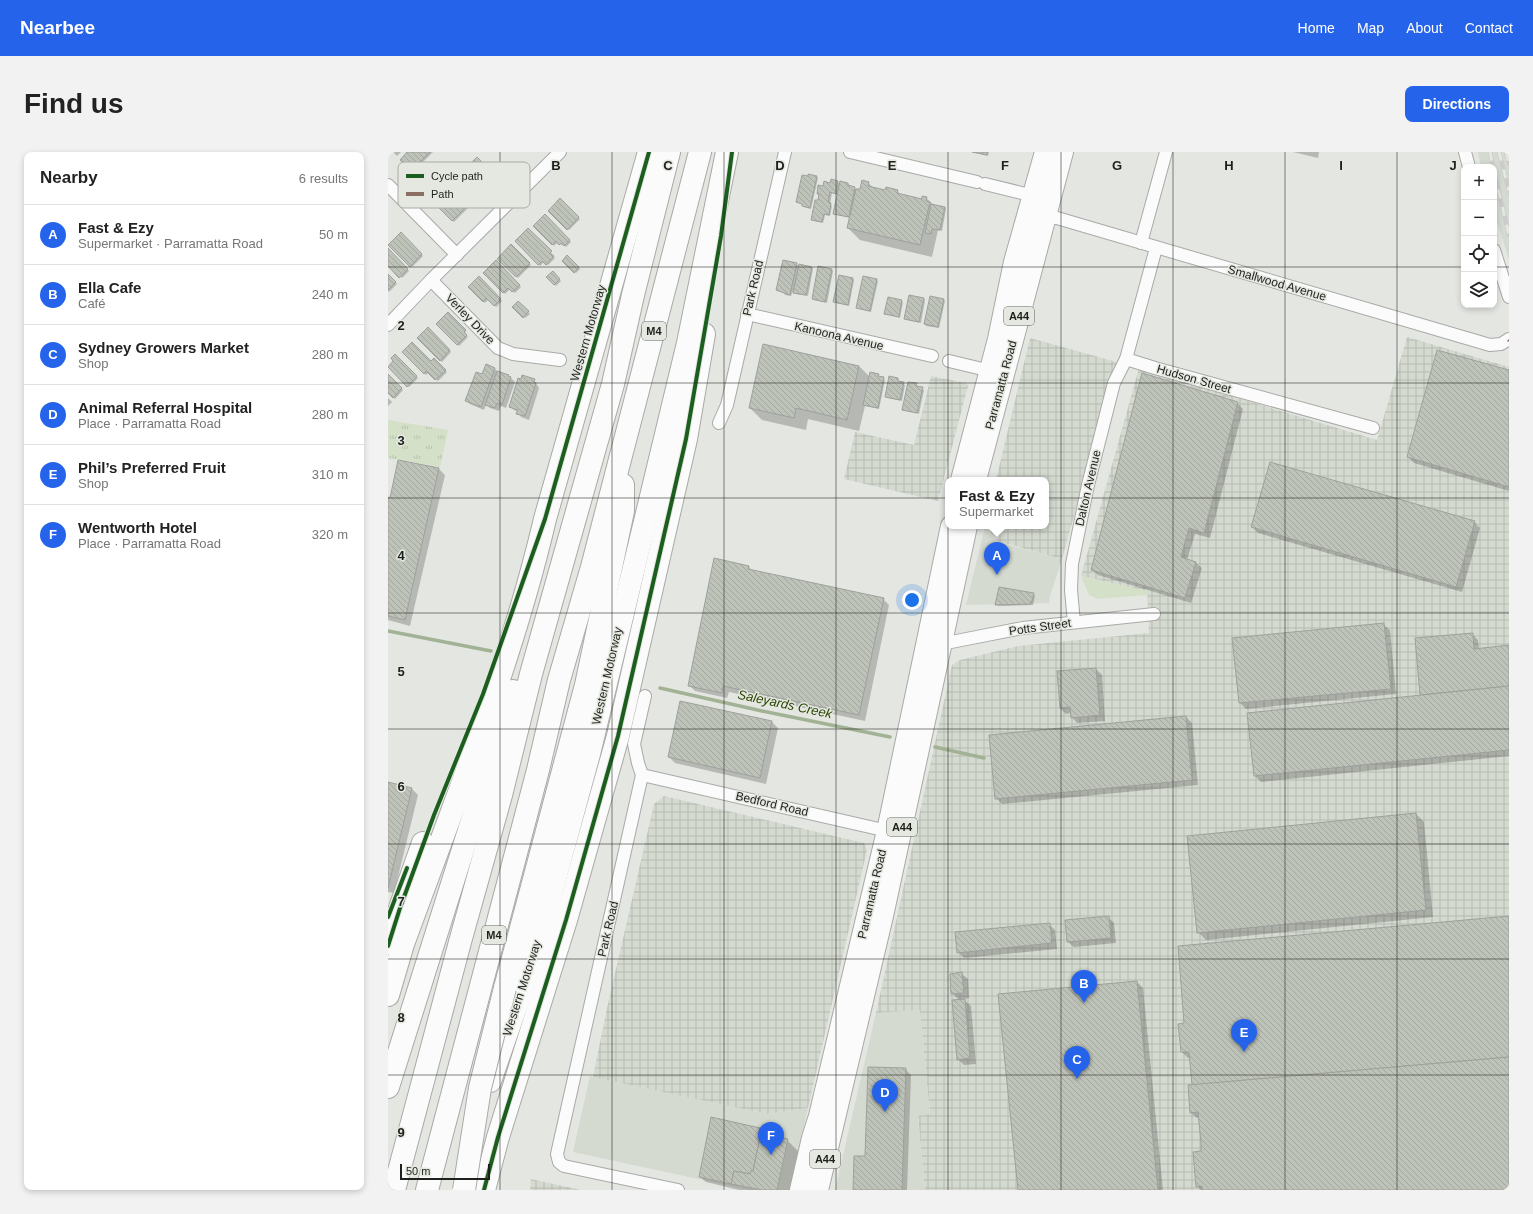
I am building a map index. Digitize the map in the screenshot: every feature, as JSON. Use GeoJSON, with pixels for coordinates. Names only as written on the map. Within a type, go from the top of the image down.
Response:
{"type":"FeatureCollection","features":[{"type":"Feature","properties":{"kind":"highway","name":"Western Motorway"},"geometry":{"type":"LineString","coordinates":[[520,644],[545,519],[649,152]]}},
{"type":"Feature","properties":{"kind":"highway","name":"M4"},"geometry":{"type":"LineString","coordinates":[[520,644],[548,614],[613,384],[669,152]]}},
{"type":"Feature","properties":{"kind":"highway","name":"M4"},"geometry":{"type":"LineString","coordinates":[[427,1190],[534,785],[559,680],[592,568],[700,152]]}},
{"type":"Feature","properties":{"kind":"highway","name":"Western Motorway"},"geometry":{"type":"LineString","coordinates":[[453,1190],[475,1120],[501,1050],[541,930],[601,660],[688,343],[727,152]]}},
{"type":"Feature","properties":{"kind":"highway"},"geometry":{"type":"LineString","coordinates":[[484,1190],[498,1137],[564,927],[618,736],[636,695],[634,666],[686,439],[721,236],[732,152]]}},
{"type":"Feature","properties":{"kind":"highway","name":"Parramatta Road"},"geometry":{"type":"LineString","coordinates":[[977,477],[996,372],[998,339],[1014,262],[1034,196],[1045,152]]}},
{"type":"Feature","properties":{"kind":"highway","name":"Parramatta Road"},"geometry":{"type":"LineString","coordinates":[[962,477],[1048,210],[1063,152]]}},
{"type":"Feature","properties":{"kind":"highway"},"geometry":{"type":"LineString","coordinates":[[601,660],[623,511],[622,452]]}},
{"type":"Feature","properties":{"kind":"highway","name":"Parramatta Road"},"geometry":{"type":"LineString","coordinates":[[800,1190],[812,1138],[894,832],[934,642],[951,529]]}},
{"type":"Feature","properties":{"kind":"highway","name":"Parramatta Road"},"geometry":{"type":"LineString","coordinates":[[934,642],[966,529]]}},
{"type":"Feature","properties":{"kind":"highway"},"geometry":{"type":"LineString","coordinates":[[388,995],[404,944],[520,644]]}},
{"type":"Feature","properties":{"kind":"highway","name":"M4"},"geometry":{"type":"LineString","coordinates":[[394,1190],[501,795],[511,670]]}},
{"type":"Feature","properties":{"kind":"highway"},"geometry":{"type":"LineString","coordinates":[[388,946],[400,908],[434,815],[511,670]]}},
{"type":"Feature","properties":{"kind":"highway"},"geometry":{"type":"LineString","coordinates":[[388,1087],[511,670]]}},
{"type":"Feature","properties":{"kind":"highway"},"geometry":{"type":"LineString","coordinates":[[464,1190],[480,1088],[505,988],[595,687]]}},
{"type":"Feature","properties":{"kind":"highway","name":"Parramatta Road"},"geometry":{"type":"LineString","coordinates":[[818,1190],[883,916],[894,832]]}},
{"type":"Feature","properties":{"kind":"street"},"geometry":{"type":"LineString","coordinates":[[530,182],[560,152]]}},
{"type":"Feature","properties":{"kind":"street","name":"Park Road"},"geometry":{"type":"LineString","coordinates":[[719,423],[727,405],[785,152]]}},
{"type":"Feature","properties":{"kind":"street"},"geometry":{"type":"LineString","coordinates":[[850,152],[1034,196]]}},
{"type":"Feature","properties":{"kind":"street"},"geometry":{"type":"LineString","coordinates":[[1141,243],[1166,152]]}},
{"type":"Feature","properties":{"kind":"street"},"geometry":{"type":"LineString","coordinates":[[1465,152],[1468,164]]}},
{"type":"Feature","properties":{"kind":"street"},"geometry":{"type":"LineString","coordinates":[[388,186],[398,196]]}},
{"type":"Feature","properties":{"kind":"street","name":"Smallwood Avenue"},"geometry":{"type":"LineString","coordinates":[[1034,196],[1055,218],[1490,345],[1501,344],[1509,339]]}},
{"type":"Feature","properties":{"kind":"street"},"geometry":{"type":"LineString","coordinates":[[410,208],[457,255]]}},
{"type":"Feature","properties":{"kind":"street"},"geometry":{"type":"LineString","coordinates":[[388,325],[504,208]]}},
{"type":"Feature","properties":{"kind":"street"},"geometry":{"type":"LineString","coordinates":[[1126,358],[1156,248]]}},
{"type":"Feature","properties":{"kind":"street"},"geometry":{"type":"LineString","coordinates":[[1497,259],[1509,297]]}},
{"type":"Feature","properties":{"kind":"street","name":"Verley Drive"},"geometry":{"type":"LineString","coordinates":[[431,280],[498,348],[513,354],[560,360]]}},
{"type":"Feature","properties":{"kind":"street","name":"Kanoona Avenue"},"geometry":{"type":"LineString","coordinates":[[747,314],[932,356]]}},
{"type":"Feature","properties":{"kind":"street","name":"Dalton Avenue"},"geometry":{"type":"LineString","coordinates":[[1074,622],[1071,590],[1072,564],[1088,485],[1114,383],[1126,358]]}},
{"type":"Feature","properties":{"kind":"street","name":"Hudson Street"},"geometry":{"type":"LineString","coordinates":[[1126,358],[1155,368],[1373,428]]}},
{"type":"Feature","properties":{"kind":"street"},"geometry":{"type":"LineString","coordinates":[[950,361],[996,372]]}},
{"type":"Feature","properties":{"kind":"street","name":"Potts Street"},"geometry":{"type":"LineString","coordinates":[[934,642],[1023,628],[1154,614]]}},
{"type":"Feature","properties":{"kind":"street","name":"Park Road"},"geometry":{"type":"LineString","coordinates":[[636,695],[634,744],[642,774],[557,1154],[559,1162],[564,1166],[678,1190]]}},
{"type":"Feature","properties":{"kind":"street","name":"Bedford Road"},"geometry":{"type":"LineString","coordinates":[[642,774],[894,832]]}},
{"type":"Feature","properties":{"kind":"shaded area"},"geometry":{"type":"Polygon","coordinates":[[[1478,152],[1509,152],[1509,260],[1497,222],[1497,164],[1480,164],[1478,152]]]}},
{"type":"Feature","properties":{"kind":"shaded area"},"geometry":{"type":"Polygon","coordinates":[[[1407,337],[1509,367],[1509,1190],[925,1190],[918,1116],[930,1114],[920,1010],[876,1013],[952,665],[960,660],[1018,646],[1149,633],[1147,591],[1081,576],[1139,368],[1377,440],[1407,337]]]}},
{"type":"Feature","properties":{"kind":"shaded area"},"geometry":{"type":"Polygon","coordinates":[[[1030,338],[1117,362],[1062,559],[997,541],[988,529],[1049,529],[1049,477],[997,477],[1030,338]]]}},
{"type":"Feature","properties":{"kind":"shaded area"},"geometry":{"type":"Polygon","coordinates":[[[931,376],[966,383],[968,386],[938,501],[844,479],[855,432],[914,445],[931,376]]]}},
{"type":"Feature","properties":{"kind":"shaded area"},"geometry":{"type":"Polygon","coordinates":[[[984,529],[987,529],[997,542],[1062,559],[1049,603],[966,605],[984,529]]]}},
{"type":"Feature","properties":{"kind":"shaded area"},"geometry":{"type":"Polygon","coordinates":[[[664,796],[864,843],[867,850],[808,1108],[767,1114],[593,1077],[607,1008],[654,804],[664,796]]]}},
{"type":"Feature","properties":{"kind":"shaded area"},"geometry":{"type":"Polygon","coordinates":[[[920,1010],[930,1115],[918,1117],[925,1190],[835,1190],[876,1013],[920,1010]]]}},
{"type":"Feature","properties":{"kind":"shaded area"},"geometry":{"type":"Polygon","coordinates":[[[590,1076],[767,1114],[808,1108],[789,1190],[749,1190],[573,1152],[590,1076]]]}},
{"type":"Feature","properties":{"kind":"shaded area"},"geometry":{"type":"Polygon","coordinates":[[[531,1179],[581,1190],[530,1190],[531,1179]]]}},
{"type":"Feature","properties":{"kind":"green space"},"geometry":{"type":"Polygon","coordinates":[[[388,420],[448,430],[440,467],[388,458],[388,420]]]}},
{"type":"Feature","properties":{"kind":"green space"},"geometry":{"type":"Polygon","coordinates":[[[1081,576],[1147,591],[1147,595],[1098,599],[1089,595],[1081,576]]]}},
{"type":"Feature","properties":{"kind":"building"},"geometry":{"type":"Polygon","coordinates":[[[407,152],[430,152],[420,162],[402,162],[400,160],[407,152]]]}},
{"type":"Feature","properties":{"kind":"building"},"geometry":{"type":"Polygon","coordinates":[[[972,152],[987,152],[987,155],[972,152]]]}},
{"type":"Feature","properties":{"kind":"building"},"geometry":{"type":"Polygon","coordinates":[[[477,157],[482,162],[472,162],[477,157]]]}},
{"type":"Feature","properties":{"kind":"building"},"geometry":{"type":"Polygon","coordinates":[[[808,174],[817,176],[810,208],[802,206],[802,204],[796,202],[802,175],[808,176],[808,174]]]}},
{"type":"Feature","properties":{"kind":"building"},"geometry":{"type":"Polygon","coordinates":[[[831,179],[838,181],[836,194],[830,192],[828,202],[831,203],[829,215],[824,214],[822,222],[811,220],[815,200],[818,200],[818,185],[823,186],[824,181],[830,183],[831,179]]]}},
{"type":"Feature","properties":{"kind":"building"},"geometry":{"type":"Polygon","coordinates":[[[862,180],[869,182],[868,186],[885,190],[886,187],[898,190],[897,193],[922,199],[922,196],[927,197],[926,201],[930,202],[920,245],[847,228],[856,189],[860,189],[862,180]]]}},
{"type":"Feature","properties":{"kind":"building"},"geometry":{"type":"Polygon","coordinates":[[[840,181],[855,187],[849,217],[833,214],[840,181]]]}},
{"type":"Feature","properties":{"kind":"building"},"geometry":{"type":"Polygon","coordinates":[[[560,198],[579,217],[567,230],[548,211],[560,198]]]}},
{"type":"Feature","properties":{"kind":"building"},"geometry":{"type":"Polygon","coordinates":[[[931,204],[945,207],[940,230],[932,229],[931,234],[925,233],[931,204]]]}},
{"type":"Feature","properties":{"kind":"building"},"geometry":{"type":"Polygon","coordinates":[[[439,208],[465,208],[452,221],[439,208]]]}},
{"type":"Feature","properties":{"kind":"building"},"geometry":{"type":"Polygon","coordinates":[[[545,214],[570,240],[564,246],[561,243],[559,245],[556,241],[552,245],[533,226],[545,214]]]}},
{"type":"Feature","properties":{"kind":"building"},"geometry":{"type":"Polygon","coordinates":[[[528,228],[552,251],[550,253],[554,256],[546,265],[542,261],[538,265],[515,241],[528,228]]]}},
{"type":"Feature","properties":{"kind":"building"},"geometry":{"type":"Polygon","coordinates":[[[401,232],[422,254],[410,267],[388,245],[401,232]]]}},
{"type":"Feature","properties":{"kind":"building"},"geometry":{"type":"Polygon","coordinates":[[[511,244],[530,263],[516,277],[497,259],[511,244]]]}},
{"type":"Feature","properties":{"kind":"building"},"geometry":{"type":"Polygon","coordinates":[[[388,248],[408,269],[399,278],[388,266],[388,248]]]}},
{"type":"Feature","properties":{"kind":"building"},"geometry":{"type":"Polygon","coordinates":[[[567,255],[579,267],[574,273],[562,261],[567,255]]]}},
{"type":"Feature","properties":{"kind":"building"},"geometry":{"type":"Polygon","coordinates":[[[496,260],[520,285],[512,292],[508,288],[503,293],[483,273],[496,260]]]}},
{"type":"Feature","properties":{"kind":"building"},"geometry":{"type":"Polygon","coordinates":[[[783,260],[797,263],[790,295],[776,290],[783,260]]]}},
{"type":"Feature","properties":{"kind":"building"},"geometry":{"type":"Polygon","coordinates":[[[799,264],[812,267],[806,295],[793,293],[799,264]]]}},
{"type":"Feature","properties":{"kind":"building"},"geometry":{"type":"Polygon","coordinates":[[[818,266],[832,269],[825,302],[812,299],[818,266]]]}},
{"type":"Feature","properties":{"kind":"building"},"geometry":{"type":"Polygon","coordinates":[[[553,271],[560,279],[554,285],[546,277],[553,271]]]}},
{"type":"Feature","properties":{"kind":"building"},"geometry":{"type":"Polygon","coordinates":[[[388,274],[396,282],[388,290],[388,274]]]}},
{"type":"Feature","properties":{"kind":"building"},"geometry":{"type":"Polygon","coordinates":[[[839,275],[853,278],[848,305],[833,302],[839,275]]]}},
{"type":"Feature","properties":{"kind":"building"},"geometry":{"type":"Polygon","coordinates":[[[479,276],[501,299],[494,306],[486,298],[483,302],[468,287],[479,276]]]}},
{"type":"Feature","properties":{"kind":"building"},"geometry":{"type":"Polygon","coordinates":[[[863,276],[877,279],[870,311],[856,308],[863,276]]]}},
{"type":"Feature","properties":{"kind":"building"},"geometry":{"type":"Polygon","coordinates":[[[909,295],[924,298],[919,322],[904,319],[909,295]]]}},
{"type":"Feature","properties":{"kind":"building"},"geometry":{"type":"Polygon","coordinates":[[[930,296],[944,299],[938,327],[924,324],[930,296]]]}},
{"type":"Feature","properties":{"kind":"building"},"geometry":{"type":"Polygon","coordinates":[[[888,297],[902,300],[899,317],[884,314],[888,297]]]}},
{"type":"Feature","properties":{"kind":"building"},"geometry":{"type":"Polygon","coordinates":[[[518,301],[529,311],[523,318],[512,307],[518,301]]]}},
{"type":"Feature","properties":{"kind":"building"},"geometry":{"type":"Polygon","coordinates":[[[448,312],[466,330],[464,332],[467,335],[457,345],[436,324],[448,312]]]}},
{"type":"Feature","properties":{"kind":"building"},"geometry":{"type":"Polygon","coordinates":[[[428,327],[450,350],[440,361],[417,338],[428,327]]]}},
{"type":"Feature","properties":{"kind":"building"},"geometry":{"type":"Polygon","coordinates":[[[412,342],[431,361],[434,358],[446,370],[435,380],[426,371],[424,374],[402,352],[412,342]]]}},
{"type":"Feature","properties":{"kind":"building"},"geometry":{"type":"Polygon","coordinates":[[[763,344],[859,366],[847,420],[796,408],[794,418],[749,408],[763,344]]]}},
{"type":"Feature","properties":{"kind":"building"},"geometry":{"type":"Polygon","coordinates":[[[1437,350],[1509,370],[1509,487],[1407,457],[1437,350]]]}},
{"type":"Feature","properties":{"kind":"building"},"geometry":{"type":"Polygon","coordinates":[[[395,354],[417,376],[407,387],[388,367],[393,361],[391,358],[395,354]]]}},
{"type":"Feature","properties":{"kind":"building"},"geometry":{"type":"Polygon","coordinates":[[[486,364],[495,368],[481,407],[465,401],[476,372],[482,374],[486,364]]]}},
{"type":"Feature","properties":{"kind":"building"},"geometry":{"type":"Polygon","coordinates":[[[497,371],[511,377],[502,405],[497,403],[495,408],[485,405],[497,371]]]}},
{"type":"Feature","properties":{"kind":"building"},"geometry":{"type":"Polygon","coordinates":[[[870,372],[884,377],[878,408],[863,405],[870,372]]]}},
{"type":"Feature","properties":{"kind":"building"},"geometry":{"type":"Polygon","coordinates":[[[1142,373],[1238,402],[1204,533],[1189,528],[1181,557],[1196,562],[1185,598],[1091,570],[1142,373]]]}},
{"type":"Feature","properties":{"kind":"building"},"geometry":{"type":"Polygon","coordinates":[[[388,374],[402,388],[393,398],[388,393],[388,374]]]}},
{"type":"Feature","properties":{"kind":"building"},"geometry":{"type":"Polygon","coordinates":[[[522,375],[535,379],[534,382],[536,383],[525,416],[516,414],[518,410],[509,407],[518,378],[521,379],[522,375]]]}},
{"type":"Feature","properties":{"kind":"building"},"geometry":{"type":"Polygon","coordinates":[[[889,376],[898,378],[898,381],[904,382],[900,400],[885,397],[889,376]]]}},
{"type":"Feature","properties":{"kind":"building"},"geometry":{"type":"Polygon","coordinates":[[[908,382],[917,383],[916,386],[923,387],[917,413],[902,410],[908,382]]]}},
{"type":"Feature","properties":{"kind":"building"},"geometry":{"type":"Polygon","coordinates":[[[398,460],[439,468],[405,620],[388,616],[388,497],[390,498],[398,460]]]}},
{"type":"Feature","properties":{"kind":"building"},"geometry":{"type":"Polygon","coordinates":[[[1270,462],[1475,521],[1456,587],[1251,527],[1270,462]]]}},
{"type":"Feature","properties":{"kind":"building"},"geometry":{"type":"Polygon","coordinates":[[[714,558],[749,566],[748,569],[884,598],[859,715],[723,686],[722,693],[688,686],[714,558]]]}},
{"type":"Feature","properties":{"kind":"building"},"geometry":{"type":"Polygon","coordinates":[[[999,587],[1034,593],[1031,604],[995,605],[999,587]]]}},
{"type":"Feature","properties":{"kind":"building"},"geometry":{"type":"Polygon","coordinates":[[[1384,623],[1391,689],[1239,703],[1232,638],[1384,623]]]}},
{"type":"Feature","properties":{"kind":"building"},"geometry":{"type":"Polygon","coordinates":[[[1473,633],[1474,649],[1509,645],[1509,686],[1420,695],[1415,638],[1473,633]]]}},
{"type":"Feature","properties":{"kind":"building"},"geometry":{"type":"Polygon","coordinates":[[[1096,668],[1100,715],[1071,718],[1070,707],[1060,708],[1057,671],[1096,668]]]}},
{"type":"Feature","properties":{"kind":"building"},"geometry":{"type":"Polygon","coordinates":[[[1509,686],[1509,750],[1254,776],[1247,713],[1509,686]]]}},
{"type":"Feature","properties":{"kind":"building"},"geometry":{"type":"Polygon","coordinates":[[[680,701],[772,721],[760,778],[668,757],[680,701]]]}},
{"type":"Feature","properties":{"kind":"building"},"geometry":{"type":"Polygon","coordinates":[[[1186,716],[1192,780],[995,799],[989,735],[1186,716]]]}},
{"type":"Feature","properties":{"kind":"building"},"geometry":{"type":"Polygon","coordinates":[[[388,782],[412,788],[388,888],[388,782]]]}},
{"type":"Feature","properties":{"kind":"building"},"geometry":{"type":"Polygon","coordinates":[[[1416,813],[1426,910],[1197,933],[1187,836],[1416,813]]]}},
{"type":"Feature","properties":{"kind":"building"},"geometry":{"type":"Polygon","coordinates":[[[1109,916],[1111,938],[1067,942],[1065,920],[1109,916]]]}},
{"type":"Feature","properties":{"kind":"building"},"geometry":{"type":"Polygon","coordinates":[[[1509,916],[1509,1057],[1192,1085],[1189,1052],[1181,1052],[1178,1024],[1184,1023],[1178,946],[1509,916]]]}},
{"type":"Feature","properties":{"kind":"building"},"geometry":{"type":"Polygon","coordinates":[[[1050,923],[1052,943],[957,953],[955,932],[1050,923]]]}},
{"type":"Feature","properties":{"kind":"building"},"geometry":{"type":"Polygon","coordinates":[[[962,972],[964,993],[951,994],[950,974],[962,972]]]}},
{"type":"Feature","properties":{"kind":"building"},"geometry":{"type":"Polygon","coordinates":[[[1137,981],[1158,1190],[1018,1190],[998,994],[1137,981]]]}},
{"type":"Feature","properties":{"kind":"building"},"geometry":{"type":"Polygon","coordinates":[[[965,999],[970,1058],[957,1060],[952,1000],[965,999]]]}},
{"type":"Feature","properties":{"kind":"building"},"geometry":{"type":"Polygon","coordinates":[[[1509,1057],[1509,1190],[1202,1190],[1202,1186],[1196,1187],[1193,1152],[1201,1151],[1201,1143],[1198,1112],[1190,1113],[1188,1085],[1509,1057]]]}},
{"type":"Feature","properties":{"kind":"building"},"geometry":{"type":"Polygon","coordinates":[[[868,1067],[906,1068],[902,1190],[853,1190],[854,1156],[865,1156],[868,1067]]]}},
{"type":"Feature","properties":{"kind":"building"},"geometry":{"type":"Polygon","coordinates":[[[711,1117],[760,1128],[759,1133],[761,1133],[753,1171],[751,1171],[750,1174],[734,1171],[731,1184],[699,1177],[711,1117]]]}},
{"type":"Feature","properties":{"kind":"building"},"geometry":{"type":"Polygon","coordinates":[[[761,1133],[788,1139],[777,1190],[762,1190],[731,1184],[734,1171],[750,1174],[751,1171],[753,1171],[761,1133]]]}},
{"type":"Feature","properties":{"kind":"waterway","name":"Saleyards Creek"},"geometry":{"type":"LineString","coordinates":[[388,631],[491,651]]}},
{"type":"Feature","properties":{"kind":"waterway","name":"Saleyards Creek"},"geometry":{"type":"LineString","coordinates":[[660,688],[762,711],[890,737]]}},
{"type":"Feature","properties":{"kind":"waterway","name":"Saleyards Creek"},"geometry":{"type":"LineString","coordinates":[[935,747],[984,758]]}},
{"type":"Feature","properties":{"kind":"railway"},"geometry":{"type":"LineString","coordinates":[[1490,152],[1492,164]]}},
{"type":"Feature","properties":{"kind":"railway"},"geometry":{"type":"LineString","coordinates":[[1499,152],[1509,191]]}},
{"type":"Feature","properties":{"kind":"railway"},"geometry":{"type":"LineString","coordinates":[[1506,152],[1509,164]]}},
{"type":"Feature","properties":{"kind":"railway"},"geometry":{"type":"LineString","coordinates":[[1497,185],[1509,235]]}},
{"type":"Feature","properties":{"kind":"cycle path"},"geometry":{"type":"LineString","coordinates":[[388,946],[400,908],[434,815],[483,694],[545,519],[649,152]]}},
{"type":"Feature","properties":{"kind":"cycle path"},"geometry":{"type":"LineString","coordinates":[[484,1190],[498,1137],[566,920],[618,736],[686,439],[721,236],[732,152]]}},
{"type":"Feature","properties":{"kind":"cycle path"},"geometry":{"type":"LineString","coordinates":[[388,917],[407,868]]}},
{"type":"Feature","properties":{"kind":"place","name":"Fast & Ezy"},"geometry":{"type":"Point","coordinates":[997,575]}},
{"type":"Feature","properties":{"kind":"place","name":"Ella Cafe"},"geometry":{"type":"Point","coordinates":[1084,1003]}},
{"type":"Feature","properties":{"kind":"place","name":"Phil’s Preferred Fruit"},"geometry":{"type":"Point","coordinates":[1244,1052]}},
{"type":"Feature","properties":{"kind":"place","name":"Sydney Growers Market"},"geometry":{"type":"Point","coordinates":[1077,1079]}},
{"type":"Feature","properties":{"kind":"place","name":"Animal Referral Hospital"},"geometry":{"type":"Point","coordinates":[885,1112]}},
{"type":"Feature","properties":{"kind":"place","name":"Wentworth Hotel"},"geometry":{"type":"Point","coordinates":[771,1155]}}]}
